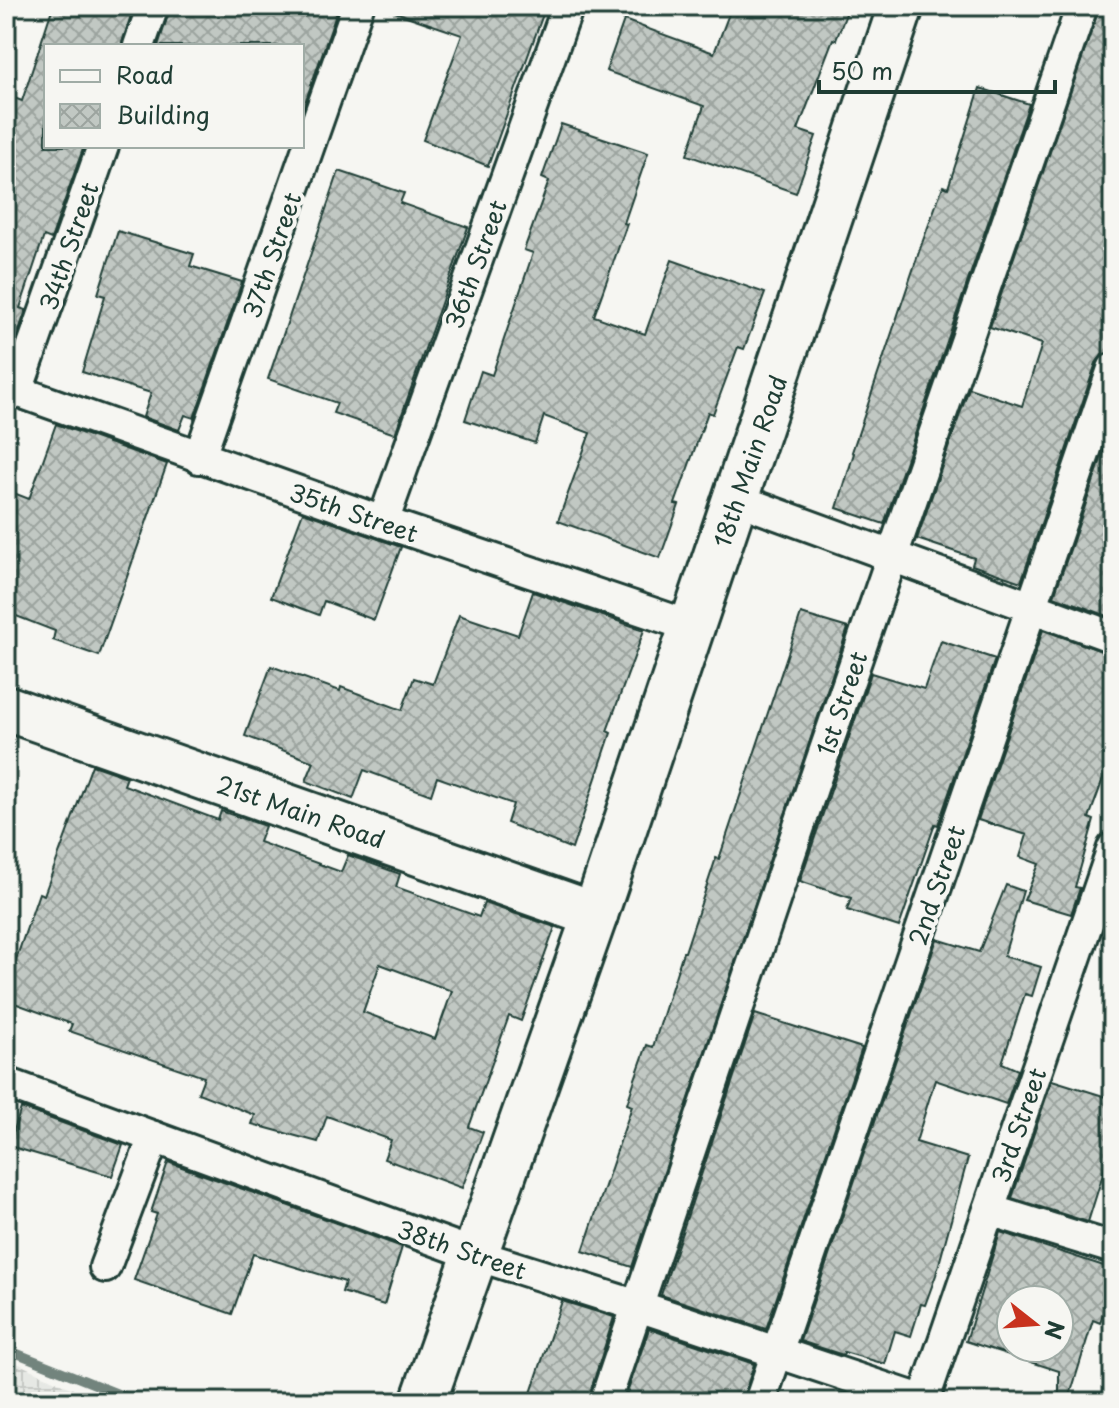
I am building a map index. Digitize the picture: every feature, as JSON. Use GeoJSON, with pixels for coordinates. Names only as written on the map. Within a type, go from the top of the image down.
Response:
{"type":"FeatureCollection","features":[{"type":"Feature","properties":{"kind":"street"},"geometry":{"type":"LineString","coordinates":[[140,44],[153,6]]}},
{"type":"Feature","properties":{"kind":"street","name":"37th Street"},"geometry":{"type":"LineString","coordinates":[[199,458],[358,6]]}},
{"type":"Feature","properties":{"kind":"street","name":"36th Street"},"geometry":{"type":"LineString","coordinates":[[383,522],[568,6]]}},
{"type":"Feature","properties":{"kind":"street","name":"18th Main Road"},"geometry":{"type":"LineString","coordinates":[[423,1402],[595,915],[901,6]]}},
{"type":"Feature","properties":{"kind":"street","name":"1st Street"},"geometry":{"type":"LineString","coordinates":[[605,1402],[1082,6]]}},
{"type":"Feature","properties":{"kind":"street","name":"34th Street"},"geometry":{"type":"LineString","coordinates":[[17,391],[102,148]]}},
{"type":"Feature","properties":{"kind":"street","name":"2nd Street"},"geometry":{"type":"LineString","coordinates":[[760,1402],[1113,369]]}},
{"type":"Feature","properties":{"kind":"street","name":"35th Street"},"geometry":{"type":"LineString","coordinates":[[17,391],[199,458],[693,627]]}},
{"type":"Feature","properties":{"kind":"street"},"geometry":{"type":"LineString","coordinates":[[736,499],[1113,637]]}},
{"type":"Feature","properties":{"kind":"street","name":"21st Main Road"},"geometry":{"type":"LineString","coordinates":[[6,708],[595,915]]}},
{"type":"Feature","properties":{"kind":"street","name":"3rd Street"},"geometry":{"type":"LineString","coordinates":[[923,1402],[1113,848]]}},
{"type":"Feature","properties":{"kind":"street","name":"38th Street"},"geometry":{"type":"LineString","coordinates":[[6,1083],[476,1255],[923,1402]]}},
{"type":"Feature","properties":{"kind":"street"},"geometry":{"type":"LineString","coordinates":[[105,1267],[154,1137]]}},
{"type":"Feature","properties":{"kind":"street"},"geometry":{"type":"LineString","coordinates":[[989,1210],[1113,1248]]}},
{"type":"Feature","properties":{"kind":"shaded area"},"geometry":{"type":"Polygon","coordinates":[[[6,1358],[101,1402],[6,1402],[6,1358]]]}},
{"type":"Feature","properties":{"kind":"building"},"geometry":{"type":"Polygon","coordinates":[[[53,6],[134,6],[122,44],[44,44],[44,148],[83,148],[51,239],[44,236],[20,308],[26,310],[6,368],[6,95],[22,101],[53,6]]]}},
{"type":"Feature","properties":{"kind":"building"},"geometry":{"type":"Polygon","coordinates":[[[171,6],[339,6],[304,105],[304,44],[159,44],[171,6]]]}},
{"type":"Feature","properties":{"kind":"building"},"geometry":{"type":"Polygon","coordinates":[[[390,6],[546,6],[488,166],[423,140],[462,35],[389,10],[390,6]]]}},
{"type":"Feature","properties":{"kind":"building"},"geometry":{"type":"Polygon","coordinates":[[[732,6],[849,6],[798,130],[816,136],[796,193],[687,155],[704,106],[606,71],[624,20],[714,53],[732,6]]]}},
{"type":"Feature","properties":{"kind":"building"},"geometry":{"type":"Polygon","coordinates":[[[1100,6],[1113,6],[1113,351],[1102,355],[1096,363],[1021,582],[972,565],[974,558],[917,539],[969,388],[1022,406],[1042,344],[990,327],[1100,6]]]}},
{"type":"Feature","properties":{"kind":"building"},"geometry":{"type":"Polygon","coordinates":[[[980,88],[1029,104],[884,524],[837,508],[852,452],[921,246],[943,186],[948,188],[980,88]]]}},
{"type":"Feature","properties":{"kind":"building"},"geometry":{"type":"Polygon","coordinates":[[[561,124],[648,153],[594,316],[645,334],[672,260],[765,293],[744,349],[738,347],[713,414],[708,412],[675,504],[679,505],[660,558],[558,521],[590,433],[544,416],[535,443],[465,420],[481,371],[492,375],[533,253],[524,250],[549,181],[542,178],[561,124]]]}},
{"type":"Feature","properties":{"kind":"building"},"geometry":{"type":"Polygon","coordinates":[[[339,171],[404,193],[400,203],[468,227],[395,434],[333,413],[337,403],[268,379],[339,171]]]}},
{"type":"Feature","properties":{"kind":"building"},"geometry":{"type":"Polygon","coordinates":[[[118,231],[194,254],[190,266],[242,282],[194,418],[185,415],[179,430],[143,417],[151,393],[82,372],[105,296],[98,294],[118,231]]]}},
{"type":"Feature","properties":{"kind":"building"},"geometry":{"type":"Polygon","coordinates":[[[56,424],[167,464],[99,656],[53,640],[55,631],[6,612],[6,490],[29,499],[56,424]]]}},
{"type":"Feature","properties":{"kind":"building"},"geometry":{"type":"Polygon","coordinates":[[[1113,425],[1113,618],[1054,596],[1113,425]]]}},
{"type":"Feature","properties":{"kind":"building"},"geometry":{"type":"Polygon","coordinates":[[[303,512],[401,547],[374,620],[324,601],[319,615],[271,597],[303,512]]]}},
{"type":"Feature","properties":{"kind":"building"},"geometry":{"type":"Polygon","coordinates":[[[533,592],[644,630],[607,731],[611,733],[572,849],[507,823],[513,804],[437,777],[431,795],[364,770],[353,799],[306,781],[314,762],[245,736],[271,666],[402,710],[414,678],[433,684],[459,615],[518,635],[533,592]]]}},
{"type":"Feature","properties":{"kind":"building"},"geometry":{"type":"Polygon","coordinates":[[[801,614],[848,628],[632,1267],[583,1251],[632,1106],[627,1104],[635,1079],[647,1045],[653,1047],[801,614]]]}},
{"type":"Feature","properties":{"kind":"building"},"geometry":{"type":"Polygon","coordinates":[[[1043,630],[1113,655],[1113,752],[1089,818],[1094,820],[1075,887],[1080,888],[1071,914],[1024,900],[1039,864],[1020,857],[1027,835],[978,820],[1043,630]]]}},
{"type":"Feature","properties":{"kind":"building"},"geometry":{"type":"Polygon","coordinates":[[[941,641],[995,659],[899,927],[847,910],[851,898],[800,881],[871,673],[924,689],[941,641]]]}},
{"type":"Feature","properties":{"kind":"building"},"geometry":{"type":"Polygon","coordinates":[[[92,765],[127,777],[124,785],[218,820],[221,811],[265,826],[259,842],[341,872],[348,855],[400,874],[396,887],[479,917],[484,903],[555,927],[521,1021],[509,1016],[469,1127],[483,1132],[462,1188],[384,1159],[391,1140],[327,1116],[318,1142],[252,1124],[255,1115],[198,1093],[204,1077],[69,1031],[72,1024],[6,1000],[6,988],[39,893],[44,895],[92,765]],[[380,964],[363,1012],[435,1039],[452,991],[380,964]]]}},
{"type":"Feature","properties":{"kind":"building"},"geometry":{"type":"Polygon","coordinates":[[[1006,885],[1023,891],[1004,956],[1041,967],[1032,996],[1025,994],[1002,1063],[1018,1070],[1006,1104],[935,1080],[916,1142],[968,1158],[936,1275],[925,1305],[921,1304],[911,1336],[895,1331],[885,1364],[800,1341],[937,939],[979,952],[1006,885]]]}},
{"type":"Feature","properties":{"kind":"building"},"geometry":{"type":"Polygon","coordinates":[[[755,1014],[862,1048],[766,1329],[661,1295],[755,1014]]]}},
{"type":"Feature","properties":{"kind":"building"},"geometry":{"type":"Polygon","coordinates":[[[1052,1080],[1113,1099],[1113,1156],[1109,1155],[1088,1222],[1012,1198],[1052,1080]]]}},
{"type":"Feature","properties":{"kind":"building"},"geometry":{"type":"Polygon","coordinates":[[[21,1108],[123,1145],[112,1176],[9,1146],[21,1108]]]}},
{"type":"Feature","properties":{"kind":"building"},"geometry":{"type":"Polygon","coordinates":[[[168,1162],[402,1247],[384,1305],[342,1292],[345,1282],[253,1254],[232,1314],[134,1280],[157,1214],[151,1212],[168,1162]]]}},
{"type":"Feature","properties":{"kind":"building"},"geometry":{"type":"Polygon","coordinates":[[[1000,1232],[1113,1269],[1113,1280],[1100,1323],[1093,1320],[1068,1402],[1059,1402],[1059,1371],[1037,1364],[1075,1364],[1075,1284],[995,1284],[995,1350],[966,1341],[1000,1232]]]}},
{"type":"Feature","properties":{"kind":"building"},"geometry":{"type":"Polygon","coordinates":[[[562,1301],[614,1317],[587,1402],[528,1402],[562,1301]]]}},
{"type":"Feature","properties":{"kind":"building"},"geometry":{"type":"Polygon","coordinates":[[[649,1329],[754,1364],[742,1402],[624,1402],[649,1329]]]}},
{"type":"Feature","properties":{"kind":"waterway"},"geometry":{"type":"LineString","coordinates":[[6,1349],[139,1402]]}}]}
